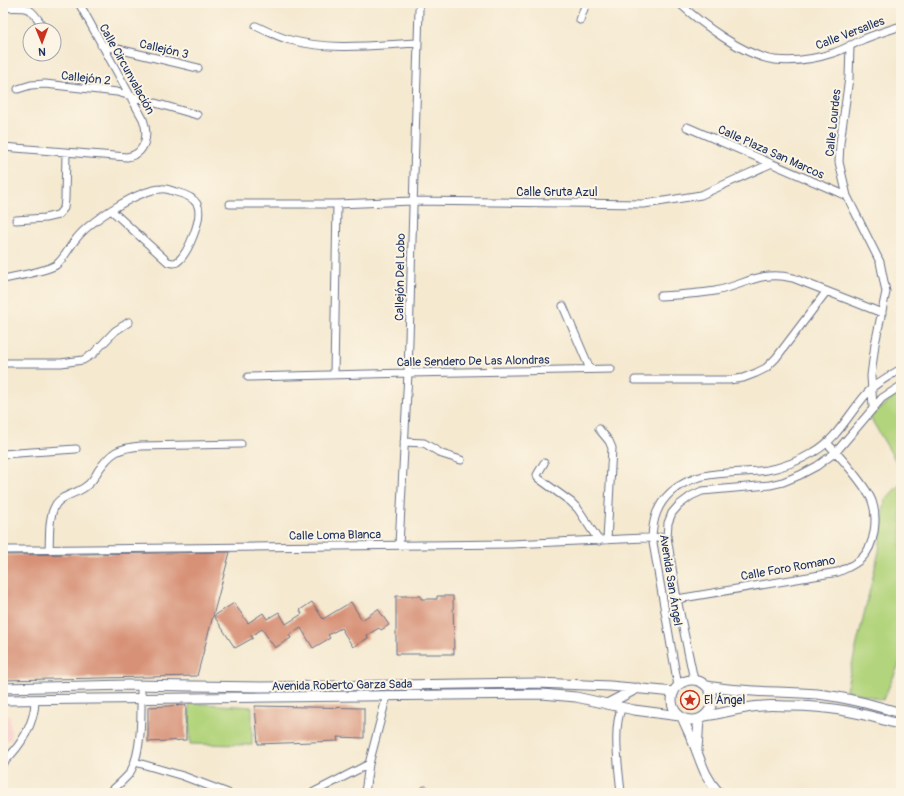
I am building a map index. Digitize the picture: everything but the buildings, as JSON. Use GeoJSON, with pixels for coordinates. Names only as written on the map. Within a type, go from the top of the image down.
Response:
{"type":"FeatureCollection","features":[{"type":"Feature","properties":{"kind":"street","name":"Calle Circunvalación"},"geometry":{"type":"LineString","coordinates":[[3,147],[127,157],[136,155],[140,152],[145,141],[146,128],[79,3]]}},
{"type":"Feature","properties":{"kind":"street"},"geometry":{"type":"LineString","coordinates":[[580,20],[586,3]]}},
{"type":"Feature","properties":{"kind":"street","name":"Calle Versalles"},"geometry":{"type":"LineString","coordinates":[[679,3],[718,35],[762,57],[774,60],[811,59],[835,52],[901,26]]}},
{"type":"Feature","properties":{"kind":"street"},"geometry":{"type":"LineString","coordinates":[[3,8],[20,7],[29,9],[36,14],[40,22]]}},
{"type":"Feature","properties":{"kind":"street","name":"Callejón Del Lobo"},"geometry":{"type":"LineString","coordinates":[[399,545],[408,373],[419,9]]}},
{"type":"Feature","properties":{"kind":"street"},"geometry":{"type":"LineString","coordinates":[[256,26],[289,40],[326,46],[344,47],[418,43]]}},
{"type":"Feature","properties":{"kind":"street","name":"Callejón 3"},"geometry":{"type":"LineString","coordinates":[[102,45],[198,68]]}},
{"type":"Feature","properties":{"kind":"street","name":"Calle Lourdes"},"geometry":{"type":"LineString","coordinates":[[850,45],[849,78],[840,143],[839,162],[846,196],[880,262],[886,292],[875,344],[871,376],[873,408]]}},
{"type":"Feature","properties":{"kind":"street","name":"Callejón 2"},"geometry":{"type":"LineString","coordinates":[[18,89],[31,85],[45,84],[128,94],[197,115]]}},
{"type":"Feature","properties":{"kind":"street","name":"Calle Plaza San Marcos"},"geometry":{"type":"LineString","coordinates":[[687,127],[846,196]]}},
{"type":"Feature","properties":{"kind":"street"},"geometry":{"type":"LineString","coordinates":[[16,220],[45,218],[58,215],[64,208],[66,153]]}},
{"type":"Feature","properties":{"kind":"street","name":"Calle Gruta Azul"},"geometry":{"type":"LineString","coordinates":[[230,204],[337,204],[413,201],[642,204],[701,195],[770,164]]}},
{"type":"Feature","properties":{"kind":"street"},"geometry":{"type":"LineString","coordinates":[[3,279],[50,268],[57,264],[64,257],[76,238],[88,227],[111,210],[145,192],[154,189],[163,188],[182,194],[194,200],[198,206],[199,217],[196,229],[187,250],[178,261],[173,263],[168,262],[111,210]]}},
{"type":"Feature","properties":{"kind":"street"},"geometry":{"type":"LineString","coordinates":[[334,375],[337,204]]}},
{"type":"Feature","properties":{"kind":"street"},"geometry":{"type":"LineString","coordinates":[[660,296],[715,291],[758,277],[770,275],[793,278],[882,313]]}},
{"type":"Feature","properties":{"kind":"street"},"geometry":{"type":"LineString","coordinates":[[634,380],[729,380],[743,378],[756,373],[766,368],[776,358],[826,292]]}},
{"type":"Feature","properties":{"kind":"street"},"geometry":{"type":"LineString","coordinates":[[563,306],[590,369]]}},
{"type":"Feature","properties":{"kind":"street"},"geometry":{"type":"LineString","coordinates":[[3,363],[61,363],[83,360],[93,354],[115,331],[129,322]]}},
{"type":"Feature","properties":{"kind":"street","name":"Calle Sendero De Las Alondras"},"geometry":{"type":"LineString","coordinates":[[248,377],[611,369]]}},
{"type":"Feature","properties":{"kind":"street","name":"Avenida San Ángel"},"geometry":{"type":"LineString","coordinates":[[676,689],[652,537],[652,524],[658,506],[666,496],[680,484],[696,477],[711,474],[775,469],[803,458],[827,443],[872,389],[901,369]]}},
{"type":"Feature","properties":{"kind":"street","name":"Avenida San Ángel"},"geometry":{"type":"LineString","coordinates":[[694,680],[677,599],[667,537],[668,523],[672,514],[679,505],[691,496],[702,491],[783,482],[817,466],[836,452],[882,398],[901,386]]}},
{"type":"Feature","properties":{"kind":"street"},"geometry":{"type":"LineString","coordinates":[[599,429],[609,441],[612,448],[607,540]]}},
{"type":"Feature","properties":{"kind":"street"},"geometry":{"type":"LineString","coordinates":[[404,442],[424,443],[442,454],[461,460]]}},
{"type":"Feature","properties":{"kind":"street","name":"Calle Foro Romano"},"geometry":{"type":"LineString","coordinates":[[677,599],[838,572],[852,566],[862,558],[870,546],[874,531],[875,515],[872,500],[863,486],[827,443]]}},
{"type":"Feature","properties":{"kind":"street"},"geometry":{"type":"LineString","coordinates":[[49,549],[51,518],[55,506],[62,499],[85,487],[93,480],[110,455],[118,450],[128,447],[141,446],[242,444]]}},
{"type":"Feature","properties":{"kind":"street"},"geometry":{"type":"LineString","coordinates":[[3,454],[76,449]]}},
{"type":"Feature","properties":{"kind":"street"},"geometry":{"type":"LineString","coordinates":[[544,463],[536,475],[538,478],[571,502],[599,541]]}},
{"type":"Feature","properties":{"kind":"street","name":"Calle Loma Blanca"},"geometry":{"type":"LineString","coordinates":[[3,550],[511,544],[667,537]]}},
{"type":"Feature","properties":{"kind":"street"},"geometry":{"type":"LineString","coordinates":[[697,751],[702,717],[710,711],[712,698],[711,692],[707,686],[694,680],[683,682],[676,689],[672,702],[697,751],[705,774],[719,793]]}},
{"type":"Feature","properties":{"kind":"street","name":"Avenida Roberto Garza Sada"},"geometry":{"type":"LineString","coordinates":[[3,688],[537,683],[676,689]]}},
{"type":"Feature","properties":{"kind":"street"},"geometry":{"type":"LineString","coordinates":[[471,684],[479,689],[509,689],[519,694],[528,689],[552,689],[567,684]]}},
{"type":"Feature","properties":{"kind":"street"},"geometry":{"type":"LineString","coordinates":[[109,793],[126,777],[135,762],[139,739],[141,686]]}},
{"type":"Feature","properties":{"kind":"street"},"geometry":{"type":"LineString","coordinates":[[707,686],[743,691],[818,694],[843,698],[901,713]]}},
{"type":"Feature","properties":{"kind":"street"},"geometry":{"type":"LineString","coordinates":[[607,704],[638,688]]}},
{"type":"Feature","properties":{"kind":"street"},"geometry":{"type":"LineString","coordinates":[[365,793],[369,764],[387,695]]}},
{"type":"Feature","properties":{"kind":"street","name":"Avenida Roberto Garza Sada"},"geometry":{"type":"LineString","coordinates":[[3,700],[254,698],[387,695],[559,695],[681,717]]}},
{"type":"Feature","properties":{"kind":"street"},"geometry":{"type":"LineString","coordinates":[[3,763],[17,748],[31,724],[34,715],[35,700]]}},
{"type":"Feature","properties":{"kind":"street"},"geometry":{"type":"LineString","coordinates":[[681,717],[690,720],[764,705],[816,706],[842,709],[865,714],[901,725]]}},
{"type":"Feature","properties":{"kind":"street"},"geometry":{"type":"LineString","coordinates":[[621,793],[617,736],[619,714],[622,707]]}},
{"type":"Feature","properties":{"kind":"street"},"geometry":{"type":"LineString","coordinates":[[135,762],[190,778],[228,793]]}},
{"type":"Feature","properties":{"kind":"street"},"geometry":{"type":"LineString","coordinates":[[312,793],[369,764]]}},
{"type":"Feature","properties":{"kind":"shaded area"},"geometry":{"type":"Polygon","coordinates":[[[3,715],[10,715],[11,740],[3,740],[3,715]]]}},
{"type":"Feature","properties":{"kind":"green space"},"geometry":{"type":"Polygon","coordinates":[[[897,394],[901,401],[901,470],[870,417],[897,394]]]}},
{"type":"Feature","properties":{"kind":"green space"},"geometry":{"type":"Polygon","coordinates":[[[901,483],[901,660],[883,700],[846,690],[879,551],[885,500],[901,483]]]}},
{"type":"Feature","properties":{"kind":"green space"},"geometry":{"type":"Polygon","coordinates":[[[189,703],[252,707],[252,745],[190,744],[189,703]]]}},
{"type":"Feature","properties":{"kind":"place","name":"El Ángel"},"geometry":{"type":"Point","coordinates":[690,700]}}]}
